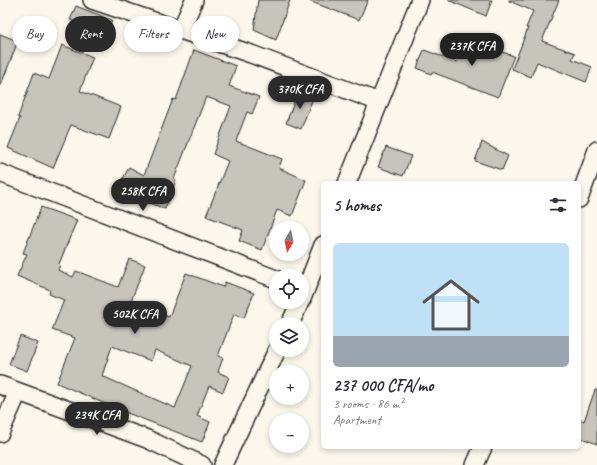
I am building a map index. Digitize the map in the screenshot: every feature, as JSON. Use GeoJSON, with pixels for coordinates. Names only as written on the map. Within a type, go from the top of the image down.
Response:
{"type":"FeatureCollection","features":[{"type":"Feature","properties":{"kind":"street"},"geometry":{"type":"LineString","coordinates":[[92,0],[140,16]]}},
{"type":"Feature","properties":{"kind":"street"},"geometry":{"type":"LineString","coordinates":[[183,28],[194,0]]}},
{"type":"Feature","properties":{"kind":"street"},"geometry":{"type":"LineString","coordinates":[[348,181],[378,102],[420,0]]}},
{"type":"Feature","properties":{"kind":"street"},"geometry":{"type":"LineString","coordinates":[[183,30],[378,102]]}},
{"type":"Feature","properties":{"kind":"street"},"geometry":{"type":"LineString","coordinates":[[581,194],[597,150]]}},
{"type":"Feature","properties":{"kind":"street"},"geometry":{"type":"LineString","coordinates":[[0,173],[269,276]]}},
{"type":"Feature","properties":{"kind":"street"},"geometry":{"type":"LineString","coordinates":[[309,280],[321,250]]}},
{"type":"Feature","properties":{"kind":"street"},"geometry":{"type":"LineString","coordinates":[[223,465],[274,357]]}},
{"type":"Feature","properties":{"kind":"street"},"geometry":{"type":"LineString","coordinates":[[0,385],[147,439],[202,465]]}},
{"type":"Feature","properties":{"kind":"street"},"geometry":{"type":"LineString","coordinates":[[0,433],[18,392]]}},
{"type":"Feature","properties":{"kind":"street"},"geometry":{"type":"LineString","coordinates":[[475,465],[481,449]]}},
{"type":"Feature","properties":{"kind":"building"},"geometry":{"type":"Polygon","coordinates":[[[258,0],[290,0],[276,40],[254,30],[258,0]]]}},
{"type":"Feature","properties":{"kind":"building"},"geometry":{"type":"Polygon","coordinates":[[[309,0],[368,0],[359,20],[309,0]]]}},
{"type":"Feature","properties":{"kind":"building"},"geometry":{"type":"Polygon","coordinates":[[[448,0],[492,0],[486,16],[448,0]]]}},
{"type":"Feature","properties":{"kind":"building"},"geometry":{"type":"Polygon","coordinates":[[[509,0],[559,0],[542,41],[575,53],[572,59],[592,67],[586,82],[537,62],[531,77],[512,69],[533,11],[509,0]]]}},
{"type":"Feature","properties":{"kind":"building"},"geometry":{"type":"Polygon","coordinates":[[[76,6],[102,16],[72,16],[76,6]]]}},
{"type":"Feature","properties":{"kind":"building"},"geometry":{"type":"Polygon","coordinates":[[[0,34],[12,39],[12,52],[14,52],[0,85],[0,34]]]}},
{"type":"Feature","properties":{"kind":"building"},"geometry":{"type":"Polygon","coordinates":[[[467,40],[514,56],[498,97],[432,72],[431,74],[417,68],[424,50],[457,62],[467,40]]]}},
{"type":"Feature","properties":{"kind":"building"},"geometry":{"type":"Polygon","coordinates":[[[62,45],[65,46],[65,52],[80,52],[93,57],[80,91],[121,107],[109,139],[71,125],[53,168],[8,148],[20,118],[18,117],[34,73],[49,79],[62,45]]]}},
{"type":"Feature","properties":{"kind":"building"},"geometry":{"type":"Polygon","coordinates":[[[193,52],[199,52],[236,66],[229,86],[259,97],[252,114],[247,112],[236,141],[282,159],[279,168],[306,180],[292,216],[277,210],[273,221],[269,221],[269,231],[262,250],[239,241],[243,230],[206,216],[228,161],[213,154],[231,106],[206,97],[174,179],[176,180],[165,209],[135,197],[134,199],[117,190],[129,167],[144,175],[173,99],[176,100],[193,52]]]}},
{"type":"Feature","properties":{"kind":"building"},"geometry":{"type":"Polygon","coordinates":[[[298,92],[313,98],[301,129],[286,123],[298,92]]]}},
{"type":"Feature","properties":{"kind":"building"},"geometry":{"type":"Polygon","coordinates":[[[482,142],[508,156],[502,170],[475,161],[482,142]]]}},
{"type":"Feature","properties":{"kind":"building"},"geometry":{"type":"Polygon","coordinates":[[[386,147],[411,156],[403,176],[378,167],[386,147]]]}},
{"type":"Feature","properties":{"kind":"building"},"geometry":{"type":"Polygon","coordinates":[[[41,207],[77,220],[58,270],[73,277],[76,271],[118,287],[129,259],[145,265],[131,301],[144,308],[169,317],[186,273],[223,287],[225,282],[254,293],[244,318],[234,314],[218,356],[223,358],[218,372],[229,377],[223,392],[209,386],[197,416],[210,422],[202,442],[117,409],[57,383],[75,338],[52,330],[64,300],[49,294],[50,290],[17,276],[27,254],[23,253],[41,207]],[[112,346],[102,376],[175,408],[192,366],[155,350],[151,361],[112,346]]]}},
{"type":"Feature","properties":{"kind":"building"},"geometry":{"type":"Polygon","coordinates":[[[20,336],[38,343],[27,371],[9,364],[20,336]]]}},
{"type":"Feature","properties":{"kind":"building"},"geometry":{"type":"Polygon","coordinates":[[[595,390],[597,390],[597,444],[581,438],[581,420],[584,421],[595,390]]]}}]}
